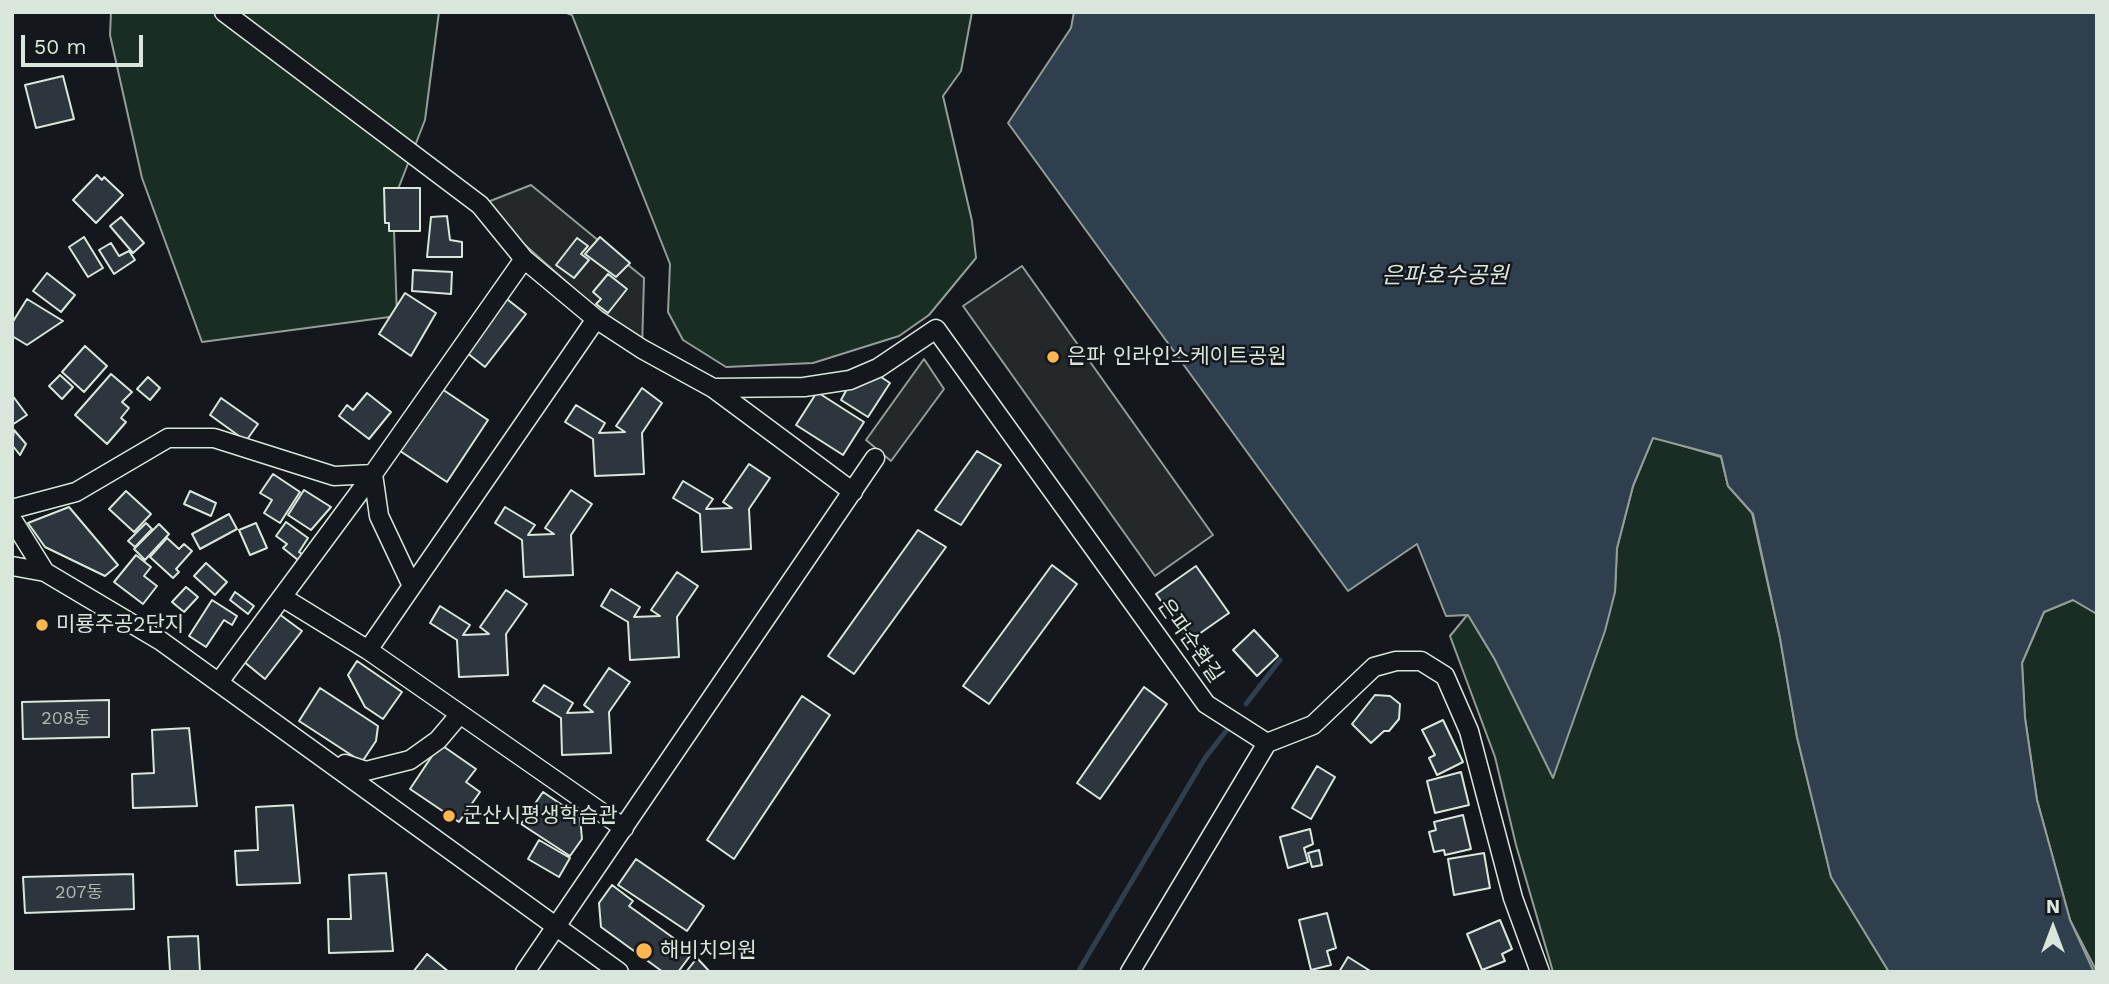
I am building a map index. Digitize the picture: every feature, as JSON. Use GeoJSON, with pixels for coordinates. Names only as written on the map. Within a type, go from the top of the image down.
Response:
{"type":"FeatureCollection","features":[{"type":"Feature","properties":{"kind":"street"},"geometry":{"type":"LineString","coordinates":[[224,12],[480,205],[524,259],[596,318],[642,349],[713,388],[853,492]]}},
{"type":"Feature","properties":{"kind":"street"},"geometry":{"type":"LineString","coordinates":[[219,682],[373,474],[524,259]]}},
{"type":"Feature","properties":{"kind":"street"},"geometry":{"type":"LineString","coordinates":[[368,650],[596,318]]}},
{"type":"Feature","properties":{"kind":"street","name":"은파순환길"},"geometry":{"type":"LineString","coordinates":[[713,388],[804,387],[850,380],[878,368],[936,329],[1206,704],[1267,743]]}},
{"type":"Feature","properties":{"kind":"street"},"geometry":{"type":"LineString","coordinates":[[12,509],[76,492],[168,438],[214,438],[334,476],[373,474]]}},
{"type":"Feature","properties":{"kind":"street"},"geometry":{"type":"LineString","coordinates":[[525,972],[875,458]]}},
{"type":"Feature","properties":{"kind":"street"},"geometry":{"type":"LineString","coordinates":[[373,474],[379,516],[412,586]]}},
{"type":"Feature","properties":{"kind":"street"},"geometry":{"type":"LineString","coordinates":[[12,519],[45,572]]}},
{"type":"Feature","properties":{"kind":"street"},"geometry":{"type":"LineString","coordinates":[[12,566],[45,572],[161,641],[327,758],[619,972]]}},
{"type":"Feature","properties":{"kind":"street"},"geometry":{"type":"LineString","coordinates":[[282,597],[368,650],[624,828]]}},
{"type":"Feature","properties":{"kind":"street"},"geometry":{"type":"LineString","coordinates":[[1130,972],[1267,743],[1313,726],[1374,667],[1396,661],[1421,661],[1445,676],[1469,732],[1513,898],[1539,972]]}},
{"type":"Feature","properties":{"kind":"street"},"geometry":{"type":"LineString","coordinates":[[327,758],[366,771],[410,760],[438,740],[460,714]]}},
{"type":"Feature","properties":{"kind":"green space"},"geometry":{"type":"Polygon","coordinates":[[[111,12],[439,12],[425,120],[393,202],[397,316],[202,342],[142,178],[110,35],[111,12]]]}},
{"type":"Feature","properties":{"kind":"green space"},"geometry":{"type":"Polygon","coordinates":[[[564,12],[972,12],[961,71],[943,96],[972,221],[976,258],[929,315],[899,336],[813,363],[726,367],[683,340],[668,312],[670,264],[572,15],[564,12]]]}},
{"type":"Feature","properties":{"kind":"green space"},"geometry":{"type":"Polygon","coordinates":[[[1653,437],[1721,457],[1728,486],[1752,513],[1780,638],[1797,737],[1831,876],[1889,972],[1553,972],[1516,845],[1495,757],[1450,636],[1468,614],[1494,658],[1615,592],[1617,548],[1633,486],[1653,437]]]}},
{"type":"Feature","properties":{"kind":"green space"},"geometry":{"type":"Polygon","coordinates":[[[2073,600],[2097,614],[2097,972],[2070,920],[2037,800],[2025,718],[2022,663],[2044,612],[2073,600]]]}},
{"type":"Feature","properties":{"kind":"shaded area"},"geometry":{"type":"Polygon","coordinates":[[[531,185],[644,278],[642,349],[480,205],[531,185]]]}},
{"type":"Feature","properties":{"kind":"shaded area","name":"은파 인라인스케이트공원"},"geometry":{"type":"Polygon","coordinates":[[[1022,266],[1213,535],[1155,576],[963,306],[1022,266]]]}},
{"type":"Feature","properties":{"kind":"shaded area"},"geometry":{"type":"Polygon","coordinates":[[[924,359],[944,389],[891,461],[866,440],[924,359]]]}},
{"type":"Feature","properties":{"kind":"water","name":"은파호수공원"},"geometry":{"type":"Polygon","coordinates":[[[1074,12],[2097,12],[2097,614],[2073,600],[2044,612],[2022,663],[2025,718],[2037,800],[2070,920],[2094,972],[1889,972],[1831,877],[1797,737],[1780,638],[1753,514],[1728,486],[1721,456],[1653,438],[1633,486],[1617,548],[1615,592],[1605,631],[1553,778],[1494,658],[1468,615],[1446,616],[1417,544],[1348,591],[1008,123],[1071,28],[1074,12]]]}},
{"type":"Feature","properties":{"kind":"building"},"geometry":{"type":"Polygon","coordinates":[[[63,76],[74,119],[36,128],[25,85],[63,76]]]}},
{"type":"Feature","properties":{"kind":"building"},"geometry":{"type":"Polygon","coordinates":[[[97,175],[102,180],[104,177],[123,195],[96,223],[73,200],[97,175]]]}},
{"type":"Feature","properties":{"kind":"building"},"geometry":{"type":"Polygon","coordinates":[[[384,188],[420,188],[420,231],[389,231],[389,223],[385,223],[384,188]]]}},
{"type":"Feature","properties":{"kind":"building"},"geometry":{"type":"Polygon","coordinates":[[[447,216],[450,240],[462,242],[462,257],[427,257],[431,217],[447,216]]]}},
{"type":"Feature","properties":{"kind":"building"},"geometry":{"type":"Polygon","coordinates":[[[121,217],[144,243],[133,253],[110,226],[121,217]]]}},
{"type":"Feature","properties":{"kind":"building"},"geometry":{"type":"Polygon","coordinates":[[[84,237],[103,268],[88,277],[69,247],[84,237]]]}},
{"type":"Feature","properties":{"kind":"building"},"geometry":{"type":"Polygon","coordinates":[[[600,237],[630,263],[616,277],[585,254],[600,237]]]}},
{"type":"Feature","properties":{"kind":"building"},"geometry":{"type":"Polygon","coordinates":[[[577,238],[588,246],[581,254],[589,260],[574,278],[556,265],[577,238]]]}},
{"type":"Feature","properties":{"kind":"building"},"geometry":{"type":"Polygon","coordinates":[[[111,243],[119,256],[129,251],[135,260],[114,274],[99,250],[111,243]]]}},
{"type":"Feature","properties":{"kind":"building"},"geometry":{"type":"Polygon","coordinates":[[[413,270],[452,272],[451,294],[412,291],[413,270]]]}},
{"type":"Feature","properties":{"kind":"building"},"geometry":{"type":"Polygon","coordinates":[[[47,273],[75,295],[61,312],[33,291],[47,273]]]}},
{"type":"Feature","properties":{"kind":"building"},"geometry":{"type":"Polygon","coordinates":[[[608,274],[627,289],[608,313],[596,304],[601,299],[593,292],[608,274]]]}},
{"type":"Feature","properties":{"kind":"building"},"geometry":{"type":"Polygon","coordinates":[[[405,293],[436,313],[411,356],[379,334],[405,293]]]}},
{"type":"Feature","properties":{"kind":"building"},"geometry":{"type":"Polygon","coordinates":[[[503,296],[526,314],[485,367],[462,349],[503,296]]]}},
{"type":"Feature","properties":{"kind":"building"},"geometry":{"type":"Polygon","coordinates":[[[27,299],[63,321],[27,345],[12,336],[12,323],[27,299]]]}},
{"type":"Feature","properties":{"kind":"building"},"geometry":{"type":"Polygon","coordinates":[[[85,346],[107,366],[84,392],[62,372],[85,346]]]}},
{"type":"Feature","properties":{"kind":"building"},"geometry":{"type":"Polygon","coordinates":[[[111,374],[132,392],[122,402],[129,408],[121,418],[126,422],[107,444],[75,415],[111,374]]]}},
{"type":"Feature","properties":{"kind":"building"},"geometry":{"type":"Polygon","coordinates":[[[60,375],[73,387],[62,399],[49,386],[60,375]]]}},
{"type":"Feature","properties":{"kind":"building"},"geometry":{"type":"Polygon","coordinates":[[[878,375],[890,383],[868,417],[841,400],[847,389],[878,375]]]}},
{"type":"Feature","properties":{"kind":"building"},"geometry":{"type":"Polygon","coordinates":[[[148,377],[160,388],[150,400],[137,389],[148,377]]]}},
{"type":"Feature","properties":{"kind":"building"},"geometry":{"type":"Polygon","coordinates":[[[439,387],[488,420],[447,482],[397,449],[439,387]]]}},
{"type":"Feature","properties":{"kind":"building"},"geometry":{"type":"Polygon","coordinates":[[[642,388],[662,403],[642,433],[644,474],[595,476],[593,439],[565,422],[576,405],[605,423],[599,433],[625,432],[616,426],[642,388]]]}},
{"type":"Feature","properties":{"kind":"building"},"geometry":{"type":"Polygon","coordinates":[[[817,392],[864,422],[843,455],[796,425],[817,392]]]}},
{"type":"Feature","properties":{"kind":"building"},"geometry":{"type":"Polygon","coordinates":[[[367,393],[391,412],[369,439],[339,416],[347,405],[353,410],[367,393]]]}},
{"type":"Feature","properties":{"kind":"building"},"geometry":{"type":"Polygon","coordinates":[[[12,395],[27,415],[12,425],[12,395]]]}},
{"type":"Feature","properties":{"kind":"building"},"geometry":{"type":"Polygon","coordinates":[[[221,398],[258,424],[246,441],[210,415],[221,398]]]}},
{"type":"Feature","properties":{"kind":"building"},"geometry":{"type":"Polygon","coordinates":[[[14,430],[26,444],[20,455],[12,445],[14,430]]]}},
{"type":"Feature","properties":{"kind":"building"},"geometry":{"type":"Polygon","coordinates":[[[977,451],[1001,465],[961,525],[935,510],[977,451]]]}},
{"type":"Feature","properties":{"kind":"building"},"geometry":{"type":"Polygon","coordinates":[[[749,464],[770,478],[749,509],[751,549],[702,552],[700,514],[673,498],[683,481],[713,499],[706,509],[732,508],[723,502],[749,464]]]}},
{"type":"Feature","properties":{"kind":"building"},"geometry":{"type":"Polygon","coordinates":[[[273,474],[300,492],[280,523],[264,513],[272,500],[260,493],[273,474]]]}},
{"type":"Feature","properties":{"kind":"building"},"geometry":{"type":"Polygon","coordinates":[[[304,490],[331,507],[311,530],[288,515],[304,490]]]}},
{"type":"Feature","properties":{"kind":"building"},"geometry":{"type":"Polygon","coordinates":[[[571,490],[592,504],[571,535],[573,575],[524,577],[522,540],[495,523],[505,507],[535,525],[528,535],[554,534],[545,528],[571,490]]]}},
{"type":"Feature","properties":{"kind":"building"},"geometry":{"type":"Polygon","coordinates":[[[126,491],[151,514],[134,532],[109,509],[126,491]]]}},
{"type":"Feature","properties":{"kind":"building"},"geometry":{"type":"Polygon","coordinates":[[[190,491],[216,503],[211,516],[184,504],[190,491]]]}},
{"type":"Feature","properties":{"kind":"building"},"geometry":{"type":"Polygon","coordinates":[[[69,507],[118,565],[105,576],[45,547],[28,523],[69,507]]]}},
{"type":"Feature","properties":{"kind":"building"},"geometry":{"type":"Polygon","coordinates":[[[229,514],[237,529],[200,549],[192,534],[229,514]]]}},
{"type":"Feature","properties":{"kind":"building"},"geometry":{"type":"Polygon","coordinates":[[[286,522],[308,538],[299,552],[302,554],[298,560],[283,548],[287,544],[276,536],[286,522]]]}},
{"type":"Feature","properties":{"kind":"building"},"geometry":{"type":"Polygon","coordinates":[[[146,523],[152,529],[135,547],[128,541],[146,523]]]}},
{"type":"Feature","properties":{"kind":"building"},"geometry":{"type":"Polygon","coordinates":[[[256,523],[267,548],[250,555],[239,530],[256,523]]]}},
{"type":"Feature","properties":{"kind":"building"},"geometry":{"type":"Polygon","coordinates":[[[159,524],[169,534],[145,560],[134,549],[159,524]]]}},
{"type":"Feature","properties":{"kind":"building"},"geometry":{"type":"Polygon","coordinates":[[[918,530],[946,547],[854,674],[828,656],[918,530]]]}},
{"type":"Feature","properties":{"kind":"building"},"geometry":{"type":"Polygon","coordinates":[[[167,538],[179,549],[184,544],[192,551],[176,569],[179,572],[173,578],[150,557],[167,538]]]}},
{"type":"Feature","properties":{"kind":"building"},"geometry":{"type":"Polygon","coordinates":[[[136,555],[151,567],[144,576],[157,586],[143,604],[114,582],[136,555]]]}},
{"type":"Feature","properties":{"kind":"building"},"geometry":{"type":"Polygon","coordinates":[[[206,563],[227,582],[215,595],[194,576],[206,563]]]}},
{"type":"Feature","properties":{"kind":"building"},"geometry":{"type":"Polygon","coordinates":[[[1052,565],[1077,584],[989,704],[963,686],[1052,565]]]}},
{"type":"Feature","properties":{"kind":"building"},"geometry":{"type":"Polygon","coordinates":[[[1196,566],[1229,613],[1189,641],[1156,594],[1196,566]]]}},
{"type":"Feature","properties":{"kind":"building"},"geometry":{"type":"Polygon","coordinates":[[[677,572],[698,586],[677,617],[679,657],[630,660],[628,622],[601,606],[611,589],[640,607],[634,617],[660,616],[651,610],[677,572]]]}},
{"type":"Feature","properties":{"kind":"building"},"geometry":{"type":"Polygon","coordinates":[[[186,587],[198,597],[184,612],[172,602],[186,587]]]}},
{"type":"Feature","properties":{"kind":"building"},"geometry":{"type":"Polygon","coordinates":[[[506,590],[527,604],[506,634],[508,675],[459,677],[457,640],[430,623],[440,606],[470,625],[463,635],[489,634],[480,627],[506,590]]]}},
{"type":"Feature","properties":{"kind":"building"},"geometry":{"type":"Polygon","coordinates":[[[235,592],[254,606],[248,614],[230,600],[235,592]]]}},
{"type":"Feature","properties":{"kind":"building"},"geometry":{"type":"Polygon","coordinates":[[[212,600],[237,616],[232,625],[224,620],[206,647],[189,636],[212,600]]]}},
{"type":"Feature","properties":{"kind":"building"},"geometry":{"type":"Polygon","coordinates":[[[279,614],[302,631],[265,679],[243,661],[279,614]]]}},
{"type":"Feature","properties":{"kind":"building"},"geometry":{"type":"Polygon","coordinates":[[[1254,630],[1278,656],[1257,676],[1233,650],[1254,630]]]}},
{"type":"Feature","properties":{"kind":"building"},"geometry":{"type":"Polygon","coordinates":[[[357,661],[402,692],[383,719],[365,707],[348,675],[357,661]]]}},
{"type":"Feature","properties":{"kind":"building"},"geometry":{"type":"Polygon","coordinates":[[[609,668],[630,682],[609,712],[611,753],[562,755],[561,718],[533,701],[544,685],[573,703],[567,713],[593,712],[584,705],[609,668]]]}},
{"type":"Feature","properties":{"kind":"building"},"geometry":{"type":"Polygon","coordinates":[[[1144,687],[1167,704],[1100,799],[1077,783],[1144,687]]]}},
{"type":"Feature","properties":{"kind":"building"},"geometry":{"type":"Polygon","coordinates":[[[320,688],[378,726],[376,741],[362,762],[299,721],[320,688]]]}},
{"type":"Feature","properties":{"kind":"building"},"geometry":{"type":"Polygon","coordinates":[[[1375,695],[1390,696],[1400,704],[1399,719],[1389,731],[1384,731],[1371,743],[1352,724],[1375,695]]]}},
{"type":"Feature","properties":{"kind":"building"},"geometry":{"type":"Polygon","coordinates":[[[802,696],[830,715],[734,859],[707,840],[802,696]]]}},
{"type":"Feature","properties":{"kind":"building"},"geometry":{"type":"Polygon","coordinates":[[[109,700],[109,737],[23,739],[22,702],[109,700]]]}},
{"type":"Feature","properties":{"kind":"building"},"geometry":{"type":"Polygon","coordinates":[[[1443,720],[1463,762],[1437,775],[1429,758],[1435,755],[1422,730],[1443,720]]]}},
{"type":"Feature","properties":{"kind":"building"},"geometry":{"type":"Polygon","coordinates":[[[189,728],[197,806],[133,808],[132,774],[154,773],[152,730],[189,728]]]}},
{"type":"Feature","properties":{"kind":"building"},"geometry":{"type":"Polygon","coordinates":[[[440,744],[476,769],[466,782],[480,792],[459,822],[410,789],[440,744]]]}},
{"type":"Feature","properties":{"kind":"building"},"geometry":{"type":"Polygon","coordinates":[[[1317,766],[1335,777],[1311,819],[1292,808],[1317,766]]]}},
{"type":"Feature","properties":{"kind":"building"},"geometry":{"type":"Polygon","coordinates":[[[1461,772],[1469,805],[1435,813],[1427,781],[1461,772]]]}},
{"type":"Feature","properties":{"kind":"building"},"geometry":{"type":"Polygon","coordinates":[[[543,792],[580,817],[582,839],[570,856],[521,824],[543,792]]]}},
{"type":"Feature","properties":{"kind":"building"},"geometry":{"type":"Polygon","coordinates":[[[293,805],[300,883],[237,885],[235,851],[258,850],[256,807],[293,805]]]}},
{"type":"Feature","properties":{"kind":"building"},"geometry":{"type":"Polygon","coordinates":[[[1463,815],[1471,849],[1445,855],[1444,850],[1434,852],[1429,832],[1436,830],[1434,822],[1463,815]]]}},
{"type":"Feature","properties":{"kind":"building"},"geometry":{"type":"Polygon","coordinates":[[[1310,829],[1313,844],[1304,848],[1308,862],[1288,868],[1280,837],[1310,829]]]}},
{"type":"Feature","properties":{"kind":"building"},"geometry":{"type":"Polygon","coordinates":[[[539,840],[570,858],[559,877],[528,859],[539,840]]]}},
{"type":"Feature","properties":{"kind":"building"},"geometry":{"type":"Polygon","coordinates":[[[1319,850],[1322,865],[1312,867],[1308,853],[1319,850]]]}},
{"type":"Feature","properties":{"kind":"building"},"geometry":{"type":"Polygon","coordinates":[[[1484,853],[1490,888],[1454,895],[1448,859],[1484,853]]]}},
{"type":"Feature","properties":{"kind":"building"},"geometry":{"type":"Polygon","coordinates":[[[636,859],[704,906],[687,931],[618,885],[636,859]]]}},
{"type":"Feature","properties":{"kind":"building"},"geometry":{"type":"Polygon","coordinates":[[[386,873],[393,951],[329,953],[328,919],[351,919],[349,875],[386,873]]]}},
{"type":"Feature","properties":{"kind":"building"},"geometry":{"type":"Polygon","coordinates":[[[133,874],[134,909],[25,913],[23,877],[133,874]]]}},
{"type":"Feature","properties":{"kind":"building"},"geometry":{"type":"Polygon","coordinates":[[[612,885],[633,901],[629,906],[693,952],[678,972],[663,972],[601,927],[599,903],[612,885]]]}},
{"type":"Feature","properties":{"kind":"building"},"geometry":{"type":"Polygon","coordinates":[[[1327,913],[1336,948],[1327,951],[1331,965],[1311,970],[1299,920],[1327,913]]]}},
{"type":"Feature","properties":{"kind":"building"},"geometry":{"type":"Polygon","coordinates":[[[1500,920],[1512,949],[1502,954],[1505,961],[1482,970],[1467,934],[1500,920]]]}},
{"type":"Feature","properties":{"kind":"building"},"geometry":{"type":"Polygon","coordinates":[[[198,936],[200,972],[170,971],[168,937],[198,936]]]}},
{"type":"Feature","properties":{"kind":"building"},"geometry":{"type":"Polygon","coordinates":[[[427,954],[449,972],[413,972],[427,954]]]}},
{"type":"Feature","properties":{"kind":"building"},"geometry":{"type":"Polygon","coordinates":[[[1348,957],[1372,972],[1339,972],[1348,957]]]}},
{"type":"Feature","properties":{"kind":"building"},"geometry":{"type":"Polygon","coordinates":[[[697,958],[710,972],[686,972],[697,958]]]}},
{"type":"Feature","properties":{"kind":"waterway"},"geometry":{"type":"LineString","coordinates":[[1246,704],[1280,660]]}},
{"type":"Feature","properties":{"kind":"waterway"},"geometry":{"type":"LineString","coordinates":[[1078,972],[1205,758],[1230,726]]}},
{"type":"Feature","properties":{"kind":"place","name":"은파 인라인스케이트공원"},"geometry":{"type":"Point","coordinates":[1053,357]}},
{"type":"Feature","properties":{"kind":"place","name":"미룡주공2단지"},"geometry":{"type":"Point","coordinates":[42,625]}},
{"type":"Feature","properties":{"kind":"place","name":"군산시평생학습관"},"geometry":{"type":"Point","coordinates":[449,816]}},
{"type":"Feature","properties":{"kind":"place","name":"해비치의원"},"geometry":{"type":"Point","coordinates":[644,951]}}]}
